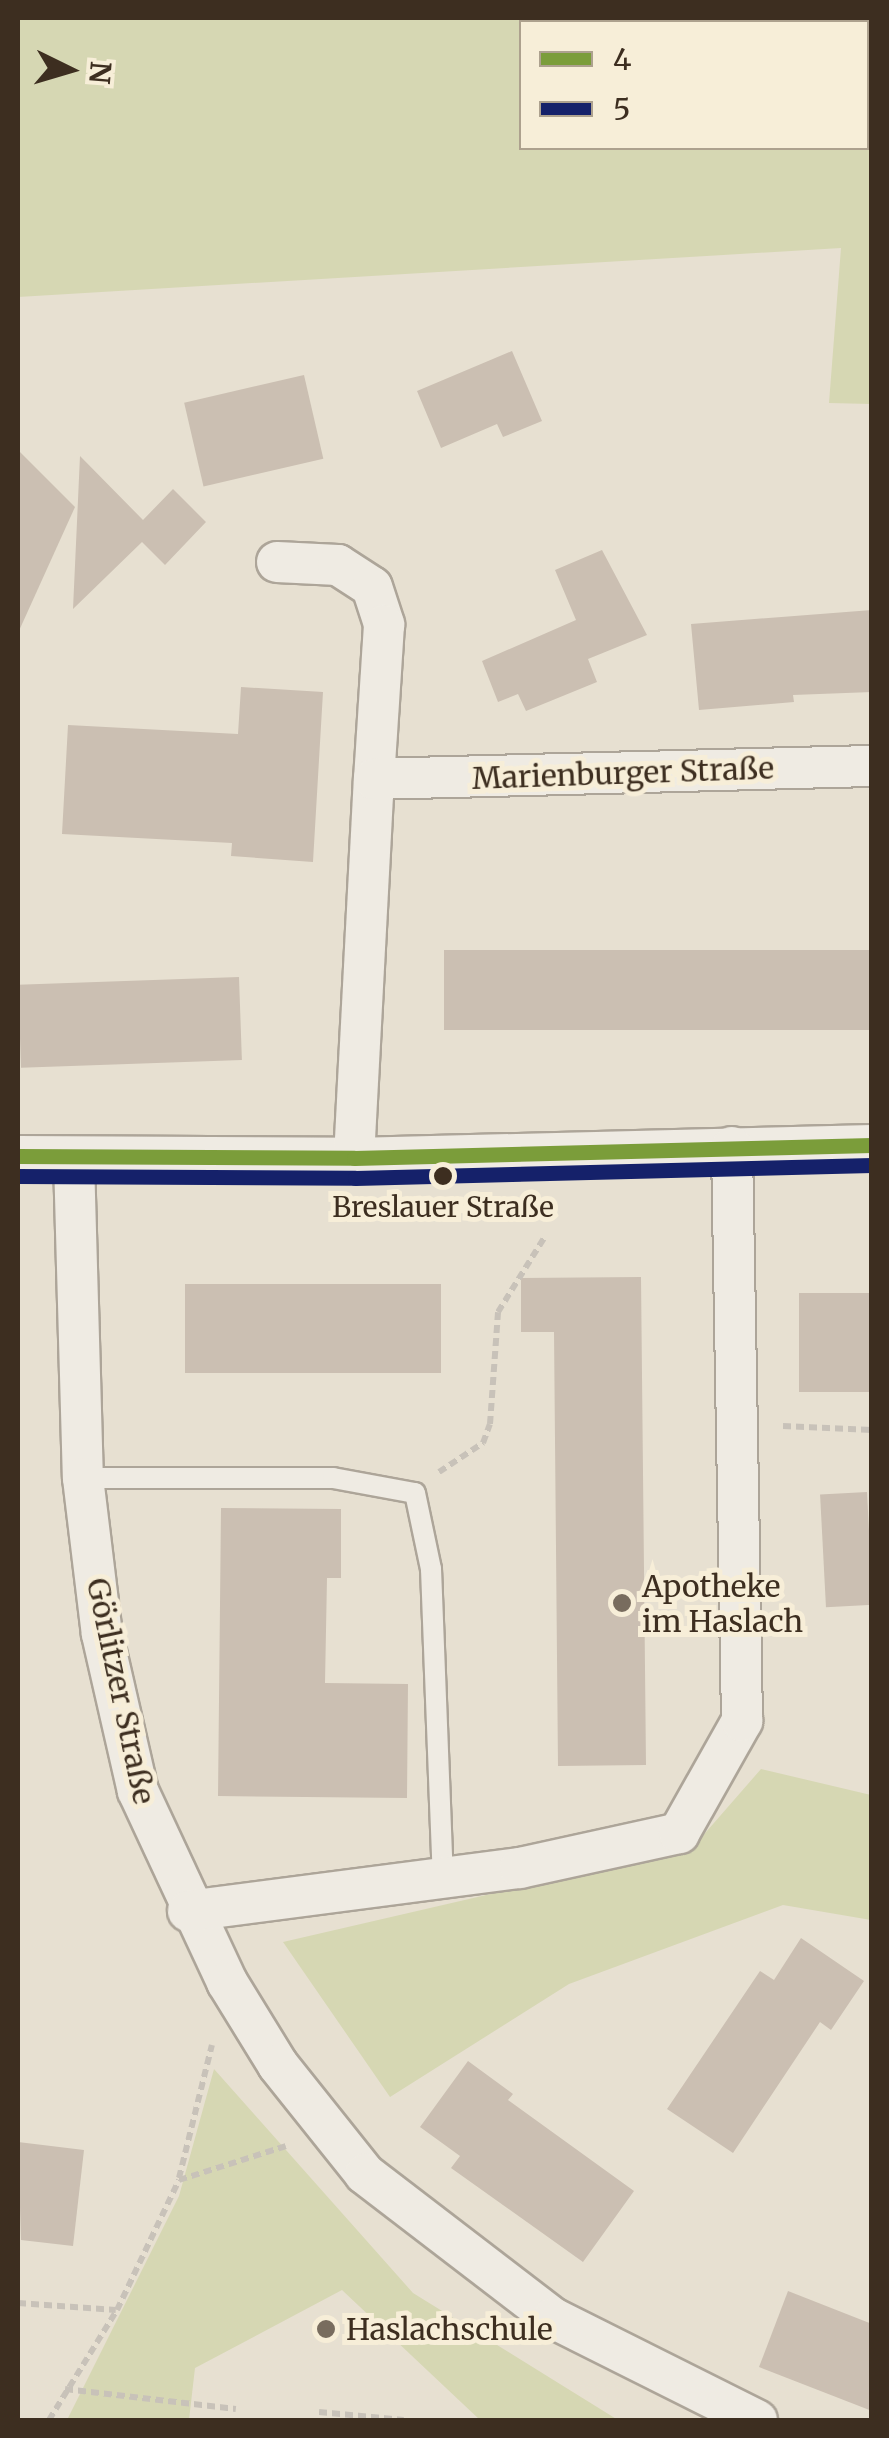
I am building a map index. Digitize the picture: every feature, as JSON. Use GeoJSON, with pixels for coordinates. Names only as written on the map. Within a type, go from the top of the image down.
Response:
{"type":"FeatureCollection","features":[{"type":"Feature","properties":{"kind":"street"},"geometry":{"type":"LineString","coordinates":[[277,562],[338,565],[372,587],[384,625],[354,1158]]}},
{"type":"Feature","properties":{"kind":"street","name":"Marienburger Straße"},"geometry":{"type":"LineString","coordinates":[[374,779],[872,766]]}},
{"type":"Feature","properties":{"kind":"street"},"geometry":{"type":"LineString","coordinates":[[18,1156],[74,1160],[354,1158],[872,1146]]}},
{"type":"Feature","properties":{"kind":"street"},"geometry":{"type":"LineString","coordinates":[[188,1910],[443,1878],[679,1833],[742,1721],[732,1147]]}},
{"type":"Feature","properties":{"kind":"street","name":"Görlitzer Straße"},"geometry":{"type":"LineString","coordinates":[[74,1160],[83,1478],[102,1634],[138,1791],[188,1910],[226,1982],[330,2132],[365,2174],[553,2318],[758,2420]]}},
{"type":"Feature","properties":{"kind":"lane"},"geometry":{"type":"LineString","coordinates":[[83,1478],[333,1478],[415,1493],[431,1569],[443,1878]]}},
{"type":"Feature","properties":{"kind":"path"},"geometry":{"type":"LineString","coordinates":[[415,1493],[482,1443],[490,1424],[498,1312],[544,1238]]}},
{"type":"Feature","properties":{"kind":"path"},"geometry":{"type":"LineString","coordinates":[[736,1426],[872,1430]]}},
{"type":"Feature","properties":{"kind":"path"},"geometry":{"type":"LineString","coordinates":[[48,2420],[117,2310],[179,2180],[226,1982]]}},
{"type":"Feature","properties":{"kind":"path"},"geometry":{"type":"LineString","coordinates":[[179,2180],[330,2132]]}},
{"type":"Feature","properties":{"kind":"path"},"geometry":{"type":"LineString","coordinates":[[18,2302],[117,2310]]}},
{"type":"Feature","properties":{"kind":"path"},"geometry":{"type":"LineString","coordinates":[[65,2389],[236,2409]]}},
{"type":"Feature","properties":{"kind":"path"},"geometry":{"type":"LineString","coordinates":[[319,2412],[404,2420]]}},
{"type":"Feature","properties":{"kind":"green space"},"geometry":{"type":"Polygon","coordinates":[[[18,18],[871,18],[871,404],[829,403],[841,248],[18,297],[18,18]]]}},
{"type":"Feature","properties":{"kind":"green space"},"geometry":{"type":"Polygon","coordinates":[[[761,1769],[871,1795],[871,1920],[783,1905],[569,1984],[390,2097],[283,1942],[693,1847],[761,1769]]]}},
{"type":"Feature","properties":{"kind":"green space"},"geometry":{"type":"Polygon","coordinates":[[[214,2069],[413,2293],[618,2420],[480,2420],[342,2290],[195,2368],[189,2420],[67,2420],[179,2196],[214,2069]]]}},
{"type":"Feature","properties":{"kind":"building"},"geometry":{"type":"Polygon","coordinates":[[[512,351],[542,421],[503,437],[497,424],[441,448],[417,391],[512,351]]]}},
{"type":"Feature","properties":{"kind":"building"},"geometry":{"type":"Polygon","coordinates":[[[304,375],[323,459],[203,486],[184,403],[304,375]]]}},
{"type":"Feature","properties":{"kind":"building"},"geometry":{"type":"Polygon","coordinates":[[[18,450],[75,507],[18,633],[18,450]]]}},
{"type":"Feature","properties":{"kind":"building"},"geometry":{"type":"Polygon","coordinates":[[[80,456],[143,520],[173,489],[206,522],[165,565],[142,542],[73,609],[80,456]]]}},
{"type":"Feature","properties":{"kind":"building"},"geometry":{"type":"Polygon","coordinates":[[[602,550],[647,635],[588,659],[597,682],[526,711],[518,694],[498,702],[482,661],[576,620],[555,570],[602,550]]]}},
{"type":"Feature","properties":{"kind":"building"},"geometry":{"type":"Polygon","coordinates":[[[872,610],[872,692],[793,695],[794,702],[699,710],[691,624],[872,610]]]}},
{"type":"Feature","properties":{"kind":"building"},"geometry":{"type":"Polygon","coordinates":[[[241,687],[323,692],[313,862],[231,856],[232,843],[62,834],[68,725],[238,734],[241,687]]]}},
{"type":"Feature","properties":{"kind":"building"},"geometry":{"type":"Polygon","coordinates":[[[444,950],[872,950],[872,1030],[444,1030],[444,950]]]}},
{"type":"Feature","properties":{"kind":"building"},"geometry":{"type":"Polygon","coordinates":[[[239,977],[242,1060],[21,1068],[18,985],[239,977]]]}},
{"type":"Feature","properties":{"kind":"building"},"geometry":{"type":"Polygon","coordinates":[[[641,1277],[646,1765],[558,1766],[554,1332],[521,1332],[521,1278],[641,1277]]]}},
{"type":"Feature","properties":{"kind":"building"},"geometry":{"type":"Polygon","coordinates":[[[185,1284],[441,1284],[441,1373],[185,1373],[185,1284]]]}},
{"type":"Feature","properties":{"kind":"building"},"geometry":{"type":"Polygon","coordinates":[[[799,1293],[872,1293],[872,1392],[799,1392],[799,1293]]]}},
{"type":"Feature","properties":{"kind":"building"},"geometry":{"type":"Polygon","coordinates":[[[867,1492],[872,1605],[826,1607],[820,1494],[867,1492]]]}},
{"type":"Feature","properties":{"kind":"building"},"geometry":{"type":"Polygon","coordinates":[[[221,1508],[341,1509],[341,1578],[327,1578],[325,1683],[408,1684],[407,1798],[218,1796],[221,1508]]]}},
{"type":"Feature","properties":{"kind":"building"},"geometry":{"type":"Polygon","coordinates":[[[801,1938],[864,1981],[831,2030],[820,2022],[733,2153],[667,2109],[760,1971],[774,1980],[801,1938]]]}},
{"type":"Feature","properties":{"kind":"building"},"geometry":{"type":"Polygon","coordinates":[[[468,2061],[513,2094],[508,2100],[634,2191],[583,2262],[451,2168],[460,2156],[420,2127],[468,2061]]]}},
{"type":"Feature","properties":{"kind":"building"},"geometry":{"type":"Polygon","coordinates":[[[18,2142],[84,2150],[73,2246],[21,2240],[18,2142]]]}},
{"type":"Feature","properties":{"kind":"building"},"geometry":{"type":"Polygon","coordinates":[[[788,2291],[872,2324],[872,2411],[759,2367],[788,2291]]]}},
{"type":"Feature","properties":{"kind":"transit line","name":"4"},"geometry":{"type":"LineString","coordinates":[[18,1156],[354,1158],[872,1145]]}},
{"type":"Feature","properties":{"kind":"transit line","name":"5"},"geometry":{"type":"LineString","coordinates":[[18,1176],[355,1178],[872,1165]]}},
{"type":"Feature","properties":{"kind":"place","name":"Breslauer Straße"},"geometry":{"type":"Point","coordinates":[443,1176]}},
{"type":"Feature","properties":{"kind":"place","name":"Apotheke im Haslach"},"geometry":{"type":"Point","coordinates":[622,1603]}},
{"type":"Feature","properties":{"kind":"place","name":"Haslachschule"},"geometry":{"type":"Point","coordinates":[326,2329]}}]}
